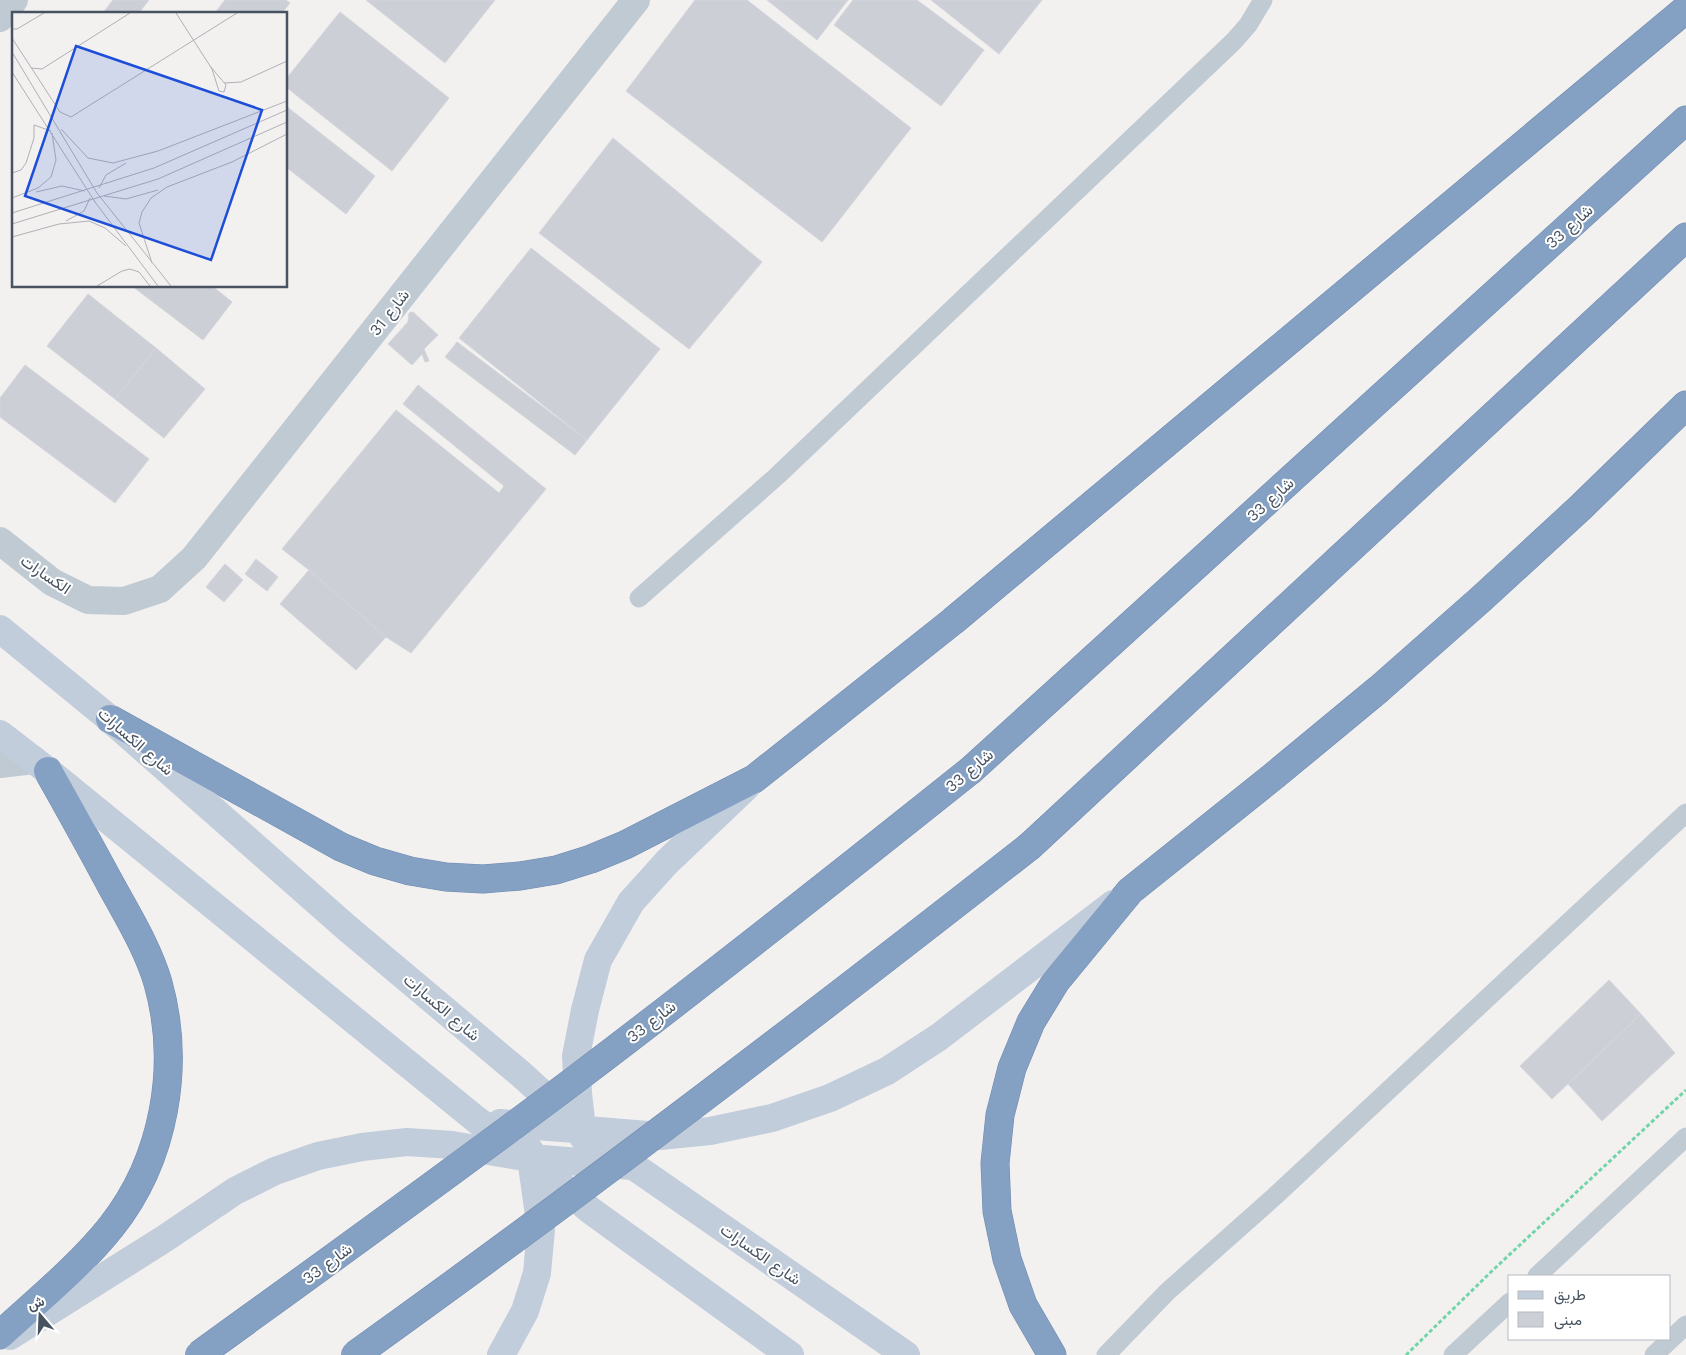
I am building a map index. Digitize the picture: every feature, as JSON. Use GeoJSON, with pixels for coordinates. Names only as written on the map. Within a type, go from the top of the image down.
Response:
{"type":"FeatureCollection","features":[{"type":"Feature","properties":{"kind":"highway"},"geometry":{"type":"LineString","coordinates":[[110,718],[341,847],[375,861],[410,871],[446,877],[483,879],[520,876],[556,870],[591,859],[625,845],[754,779],[961,615],[1686,9]]}},
{"type":"Feature","properties":{"kind":"highway","name":"شارع 33"},"geometry":{"type":"LineString","coordinates":[[199,1355],[382,1223],[581,1075],[777,924],[971,770],[1686,120]]}},
{"type":"Feature","properties":{"kind":"highway"},"geometry":{"type":"LineString","coordinates":[[355,1355],[634,1150],[833,1000],[1030,846],[1686,237]]}},
{"type":"Feature","properties":{"kind":"highway"},"geometry":{"type":"LineString","coordinates":[[1052,1355],[1023,1305],[1007,1259],[997,1211],[995,1163],[1000,1115],[1012,1068],[1031,1022],[1056,981],[1130,891],[1379,689],[1467,612],[1581,507],[1686,405]]}},
{"type":"Feature","properties":{"kind":"highway"},"geometry":{"type":"LineString","coordinates":[[0,1335],[90,1252],[112,1225],[132,1195],[148,1162],[160,1128],[166,1092],[169,1055],[166,1018],[158,982],[140,939],[41,766]]}},
{"type":"Feature","properties":{"kind":"street"},"geometry":{"type":"LineString","coordinates":[[0,18],[14,0]]}},
{"type":"Feature","properties":{"kind":"street","name":"شارع 31"},"geometry":{"type":"LineString","coordinates":[[124,601],[160,589],[194,558],[636,0]]}},
{"type":"Feature","properties":{"kind":"street","name":"الكسارات"},"geometry":{"type":"LineString","coordinates":[[0,541],[52,582],[88,600],[124,601]]}},
{"type":"Feature","properties":{"kind":"street","name":"شارع الكسارات"},"geometry":{"type":"LineString","coordinates":[[0,628],[110,718],[347,928],[522,1075],[582,1131],[636,1166],[906,1355]]}},
{"type":"Feature","properties":{"kind":"street"},"geometry":{"type":"LineString","coordinates":[[0,734],[478,1121],[530,1158],[590,1210],[790,1355]]}},
{"type":"Feature","properties":{"kind":"street"},"geometry":{"type":"LineString","coordinates":[[0,764],[41,766]]}},
{"type":"Feature","properties":{"kind":"street"},"geometry":{"type":"LineString","coordinates":[[590,1210],[576,1056],[585,1010],[598,960],[631,902],[667,862],[754,779]]}},
{"type":"Feature","properties":{"kind":"street"},"geometry":{"type":"LineString","coordinates":[[478,1121],[660,1136],[710,1131],[772,1118],[830,1098],[887,1071],[938,1037],[1130,891]]}},
{"type":"Feature","properties":{"kind":"street"},"geometry":{"type":"LineString","coordinates":[[500,1355],[525,1311],[537,1273],[541,1229],[530,1158],[522,1075]]}},
{"type":"Feature","properties":{"kind":"street"},"geometry":{"type":"LineString","coordinates":[[0,1342],[164,1239],[235,1191],[275,1171],[318,1156],[362,1147],[407,1142],[452,1145],[530,1158],[636,1166]]}},
{"type":"Feature","properties":{"kind":"lane"},"geometry":{"type":"LineString","coordinates":[[639,598],[777,476],[1234,41],[1248,25],[1263,0]]}},
{"type":"Feature","properties":{"kind":"lane"},"geometry":{"type":"LineString","coordinates":[[1106,1355],[1167,1292],[1275,1196],[1686,813]]}},
{"type":"Feature","properties":{"kind":"lane"},"geometry":{"type":"LineString","coordinates":[[1538,1275],[1686,1137]]}},
{"type":"Feature","properties":{"kind":"lane"},"geometry":{"type":"LineString","coordinates":[[1453,1355],[1508,1304]]}},
{"type":"Feature","properties":{"kind":"lane"},"geometry":{"type":"LineString","coordinates":[[1671,1339],[1686,1325]]}},
{"type":"Feature","properties":{"kind":"lane"},"geometry":{"type":"LineString","coordinates":[[1654,1355],[1670,1340]]}},
{"type":"Feature","properties":{"kind":"path"},"geometry":{"type":"LineString","coordinates":[[1406,1355],[1500,1263],[1686,1090]]}},
{"type":"Feature","properties":{"kind":"building"},"geometry":{"type":"Polygon","coordinates":[[[113,0],[149,0],[140,12],[104,12],[113,0]]]}},
{"type":"Feature","properties":{"kind":"building"},"geometry":{"type":"Polygon","coordinates":[[[225,0],[286,0],[290,3],[283,12],[216,12],[225,0]]]}},
{"type":"Feature","properties":{"kind":"building"},"geometry":{"type":"Polygon","coordinates":[[[366,0],[495,0],[445,63],[366,0]]]}},
{"type":"Feature","properties":{"kind":"building"},"geometry":{"type":"Polygon","coordinates":[[[695,0],[747,0],[911,128],[822,242],[626,91],[695,0]]]}},
{"type":"Feature","properties":{"kind":"building"},"geometry":{"type":"Polygon","coordinates":[[[767,0],[848,0],[817,40],[767,0]]]}},
{"type":"Feature","properties":{"kind":"building"},"geometry":{"type":"Polygon","coordinates":[[[853,0],[917,0],[984,50],[941,106],[834,25],[853,0]]]}},
{"type":"Feature","properties":{"kind":"building"},"geometry":{"type":"Polygon","coordinates":[[[931,0],[1042,0],[999,54],[931,0]]]}},
{"type":"Feature","properties":{"kind":"building"},"geometry":{"type":"Polygon","coordinates":[[[340,12],[449,98],[392,171],[288,89],[288,77],[340,12]]]}},
{"type":"Feature","properties":{"kind":"building"},"geometry":{"type":"Polygon","coordinates":[[[288,108],[375,176],[346,214],[288,169],[288,108]]]}},
{"type":"Feature","properties":{"kind":"building"},"geometry":{"type":"Polygon","coordinates":[[[613,138],[762,262],[689,349],[539,233],[613,138]]]}},
{"type":"Feature","properties":{"kind":"building"},"geometry":{"type":"Polygon","coordinates":[[[531,248],[660,349],[587,440],[459,338],[531,248]]]}},
{"type":"Feature","properties":{"kind":"building"},"geometry":{"type":"Polygon","coordinates":[[[135,288],[214,288],[232,302],[203,340],[135,288]]]}},
{"type":"Feature","properties":{"kind":"building"},"geometry":{"type":"Polygon","coordinates":[[[88,294],[156,348],[115,399],[47,346],[88,294]]]}},
{"type":"Feature","properties":{"kind":"building"},"geometry":{"type":"Polygon","coordinates":[[[413,312],[438,335],[424,349],[429,361],[425,362],[422,354],[412,365],[388,344],[408,322],[409,313],[413,312]]]}},
{"type":"Feature","properties":{"kind":"building"},"geometry":{"type":"Polygon","coordinates":[[[457,342],[587,440],[575,455],[445,357],[457,342]]]}},
{"type":"Feature","properties":{"kind":"building"},"geometry":{"type":"Polygon","coordinates":[[[156,348],[205,389],[164,438],[115,399],[156,348]]]}},
{"type":"Feature","properties":{"kind":"building"},"geometry":{"type":"Polygon","coordinates":[[[25,365],[149,459],[115,503],[0,417],[0,398],[25,365]]]}},
{"type":"Feature","properties":{"kind":"building"},"geometry":{"type":"Polygon","coordinates":[[[418,385],[546,489],[411,653],[386,637],[282,549],[396,410],[499,493],[504,486],[403,404],[418,385]]]}},
{"type":"Feature","properties":{"kind":"building"},"geometry":{"type":"Polygon","coordinates":[[[256,559],[278,577],[267,591],[245,574],[256,559]]]}},
{"type":"Feature","properties":{"kind":"building"},"geometry":{"type":"Polygon","coordinates":[[[225,564],[243,580],[224,602],[206,587],[225,564]]]}},
{"type":"Feature","properties":{"kind":"building"},"geometry":{"type":"Polygon","coordinates":[[[309,570],[386,637],[356,670],[280,604],[309,570]]]}},
{"type":"Feature","properties":{"kind":"building"},"geometry":{"type":"Polygon","coordinates":[[[1609,980],[1641,1014],[1552,1099],[1520,1066],[1609,980]]]}},
{"type":"Feature","properties":{"kind":"building"},"geometry":{"type":"Polygon","coordinates":[[[1641,1014],[1675,1053],[1602,1121],[1568,1084],[1641,1014]]]}}]}
